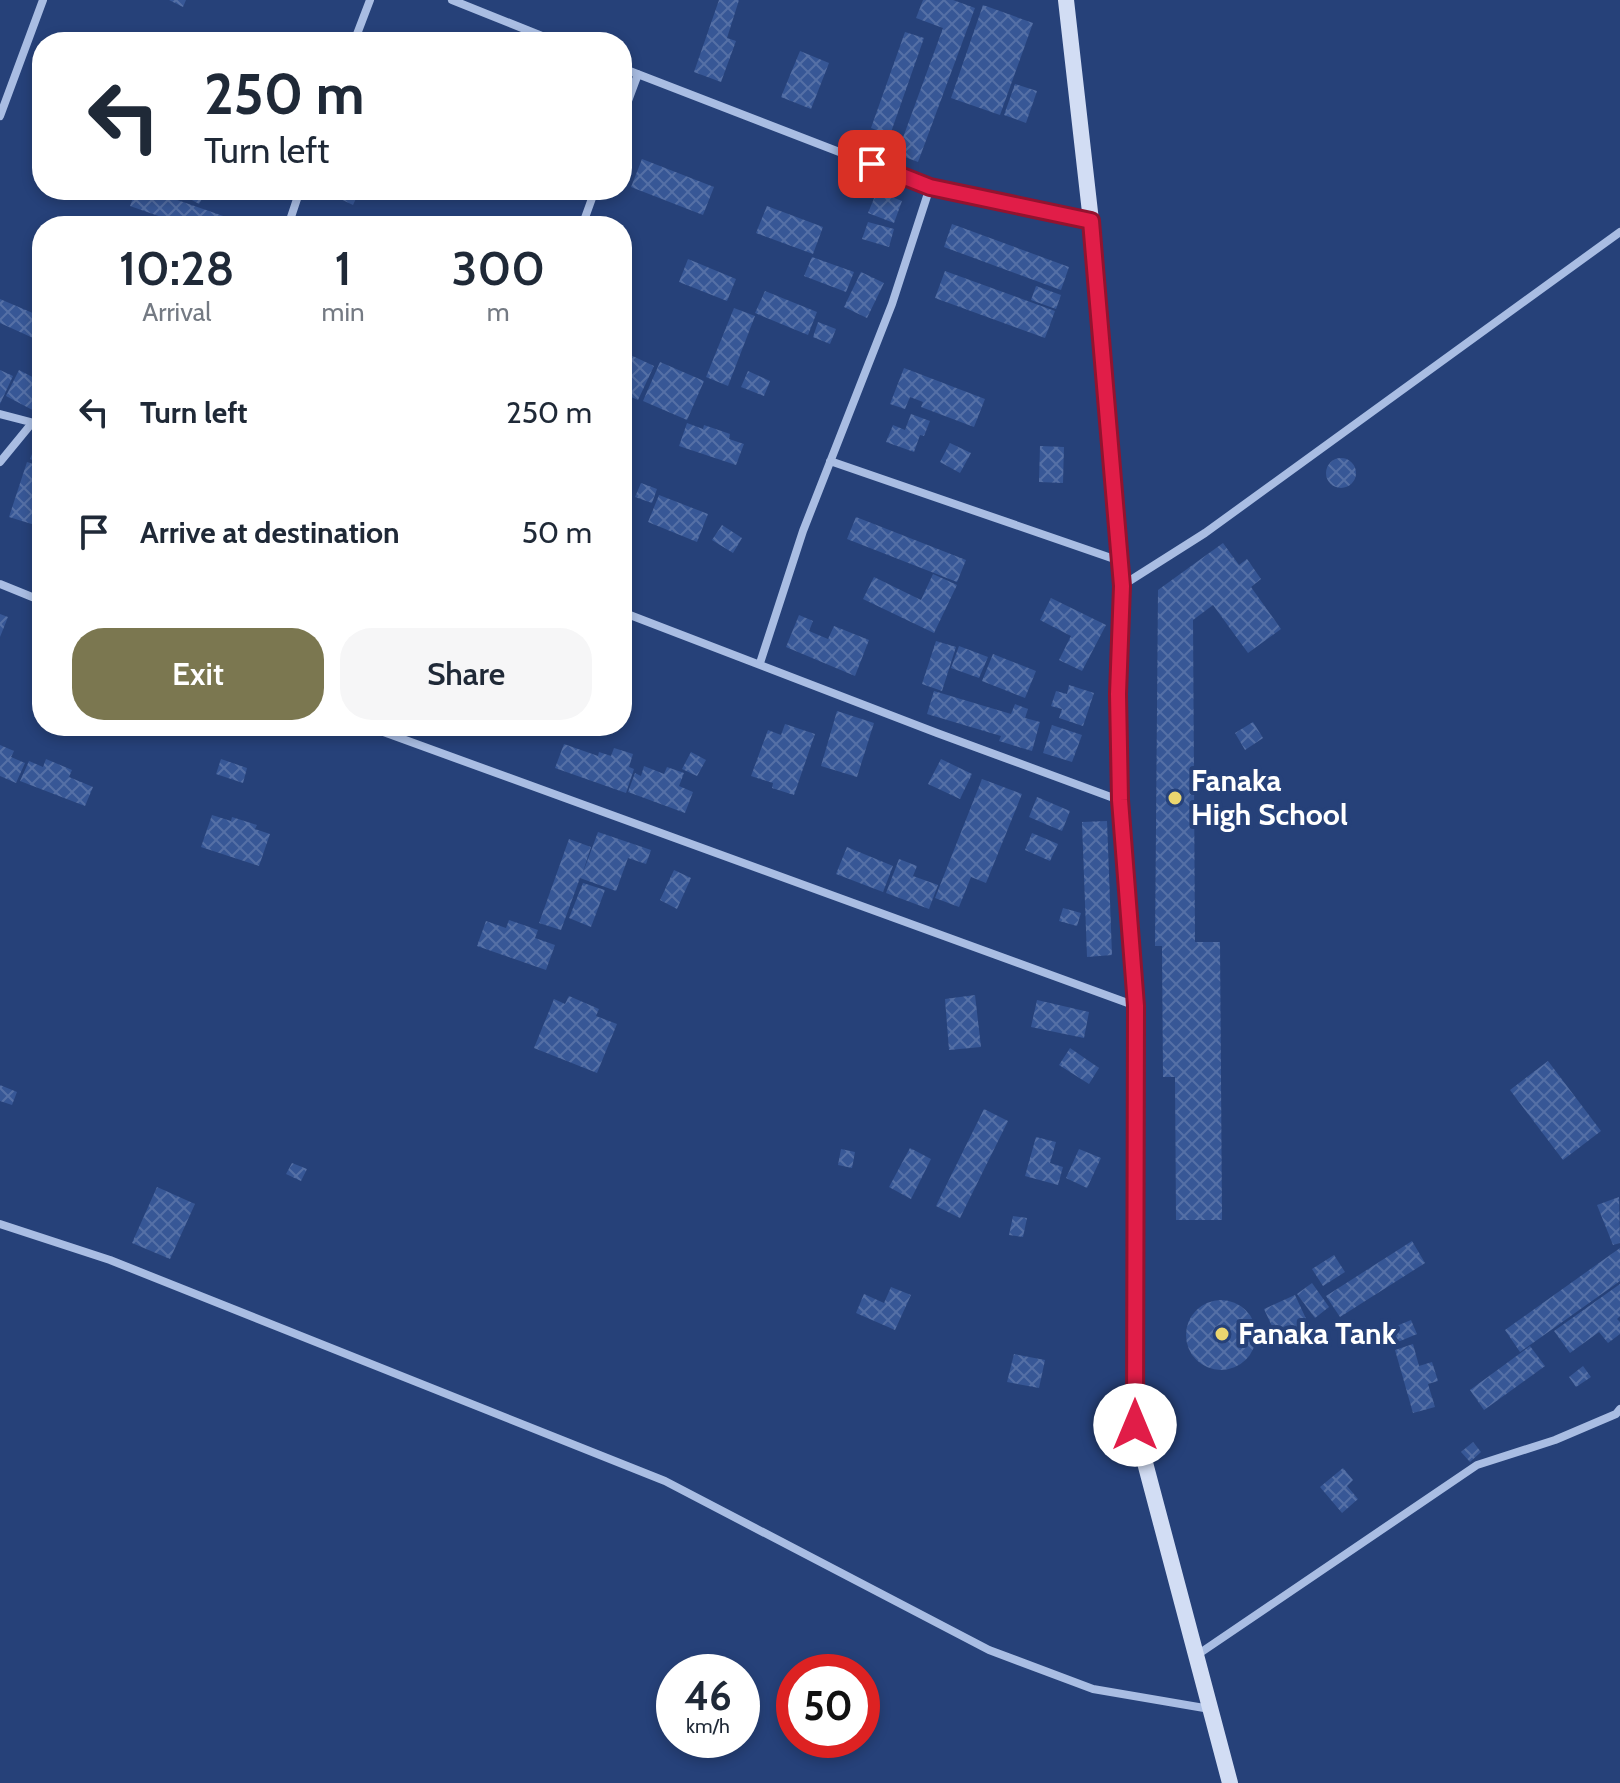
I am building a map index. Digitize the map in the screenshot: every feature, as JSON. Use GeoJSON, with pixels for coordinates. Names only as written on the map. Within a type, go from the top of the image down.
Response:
{"type":"FeatureCollection","features":[{"type":"Feature","properties":{"kind":"main road"},"geometry":{"type":"LineString","coordinates":[[1066,0],[1091,221],[1121,561],[1118,694],[1120,800],[1136,1006],[1135,1425],[1230,1783]]}},
{"type":"Feature","properties":{"kind":"street"},"geometry":{"type":"LineString","coordinates":[[0,116],[43,0]]}},
{"type":"Feature","properties":{"kind":"street"},"geometry":{"type":"LineString","coordinates":[[358,32],[370,0]]}},
{"type":"Feature","properties":{"kind":"street"},"geometry":{"type":"LineString","coordinates":[[452,0],[468,3],[534,32]]}},
{"type":"Feature","properties":{"kind":"street"},"geometry":{"type":"LineString","coordinates":[[632,72],[930,187],[1091,221]]}},
{"type":"Feature","properties":{"kind":"street"},"geometry":{"type":"LineString","coordinates":[[632,90],[638,74]]}},
{"type":"Feature","properties":{"kind":"street"},"geometry":{"type":"LineString","coordinates":[[760,663],[803,531],[892,304],[930,187]]}},
{"type":"Feature","properties":{"kind":"street"},"geometry":{"type":"LineString","coordinates":[[1122,586],[1205,533],[1620,232]]}},
{"type":"Feature","properties":{"kind":"street"},"geometry":{"type":"LineString","coordinates":[[0,414],[32,423]]}},
{"type":"Feature","properties":{"kind":"street"},"geometry":{"type":"LineString","coordinates":[[0,462],[32,429]]}},
{"type":"Feature","properties":{"kind":"street"},"geometry":{"type":"LineString","coordinates":[[830,461],[1121,561]]}},
{"type":"Feature","properties":{"kind":"street"},"geometry":{"type":"LineString","coordinates":[[0,584],[32,597]]}},
{"type":"Feature","properties":{"kind":"street"},"geometry":{"type":"LineString","coordinates":[[632,616],[1120,800]]}},
{"type":"Feature","properties":{"kind":"street"},"geometry":{"type":"LineString","coordinates":[[394,736],[1136,1006]]}},
{"type":"Feature","properties":{"kind":"street"},"geometry":{"type":"LineString","coordinates":[[0,1224],[110,1260],[665,1481],[989,1650],[1093,1689],[1211,1709]]}},
{"type":"Feature","properties":{"kind":"street"},"geometry":{"type":"LineString","coordinates":[[1197,1655],[1477,1465],[1555,1440],[1616,1414],[1620,1409]]}},
{"type":"Feature","properties":{"kind":"building"},"geometry":{"type":"Polygon","coordinates":[[[169,0],[186,0],[183,7],[169,0]]]}},
{"type":"Feature","properties":{"kind":"building"},"geometry":{"type":"Polygon","coordinates":[[[719,0],[739,0],[727,38],[736,41],[721,82],[694,72],[719,0]]]}},
{"type":"Feature","properties":{"kind":"building"},"geometry":{"type":"Polygon","coordinates":[[[923,0],[953,0],[975,8],[918,162],[897,154],[943,28],[916,18],[923,0]]]}},
{"type":"Feature","properties":{"kind":"building"},"geometry":{"type":"Polygon","coordinates":[[[983,5],[1033,23],[1000,115],[951,98],[983,5]]]}},
{"type":"Feature","properties":{"kind":"building"},"geometry":{"type":"Polygon","coordinates":[[[905,32],[924,38],[890,135],[871,128],[905,32]]]}},
{"type":"Feature","properties":{"kind":"building"},"geometry":{"type":"Polygon","coordinates":[[[800,51],[829,63],[811,109],[781,97],[800,51]]]}},
{"type":"Feature","properties":{"kind":"building"},"geometry":{"type":"Polygon","coordinates":[[[1015,84],[1037,91],[1026,123],[1004,115],[1015,84]]]}},
{"type":"Feature","properties":{"kind":"building"},"geometry":{"type":"Polygon","coordinates":[[[642,159],[714,187],[703,215],[632,187],[642,159]]]}},
{"type":"Feature","properties":{"kind":"building"},"geometry":{"type":"Polygon","coordinates":[[[877,191],[902,201],[894,223],[868,213],[877,191]]]}},
{"type":"Feature","properties":{"kind":"building"},"geometry":{"type":"Polygon","coordinates":[[[132,200],[177,200],[223,216],[158,216],[130,206],[132,200]]]}},
{"type":"Feature","properties":{"kind":"building"},"geometry":{"type":"Polygon","coordinates":[[[767,206],[823,227],[813,254],[756,233],[767,206]]]}},
{"type":"Feature","properties":{"kind":"building"},"geometry":{"type":"Polygon","coordinates":[[[868,222],[894,229],[889,247],[862,239],[868,222]]]}},
{"type":"Feature","properties":{"kind":"building"},"geometry":{"type":"Polygon","coordinates":[[[952,224],[1069,267],[1061,290],[944,247],[952,224]]]}},
{"type":"Feature","properties":{"kind":"building"},"geometry":{"type":"Polygon","coordinates":[[[812,257],[854,272],[846,292],[804,276],[812,257]]]}},
{"type":"Feature","properties":{"kind":"building"},"geometry":{"type":"Polygon","coordinates":[[[688,259],[736,279],[727,301],[679,282],[688,259]]]}},
{"type":"Feature","properties":{"kind":"building"},"geometry":{"type":"Polygon","coordinates":[[[945,271],[1055,311],[1045,338],[935,298],[945,271]]]}},
{"type":"Feature","properties":{"kind":"building"},"geometry":{"type":"Polygon","coordinates":[[[861,272],[884,283],[867,318],[844,307],[861,272]]]}},
{"type":"Feature","properties":{"kind":"building"},"geometry":{"type":"Polygon","coordinates":[[[1036,286],[1061,295],[1056,309],[1031,300],[1036,286]]]}},
{"type":"Feature","properties":{"kind":"building"},"geometry":{"type":"Polygon","coordinates":[[[765,291],[817,312],[808,335],[755,313],[765,291]]]}},
{"type":"Feature","properties":{"kind":"building"},"geometry":{"type":"Polygon","coordinates":[[[0,299],[32,313],[32,337],[0,323],[0,299]]]}},
{"type":"Feature","properties":{"kind":"building"},"geometry":{"type":"Polygon","coordinates":[[[734,308],[755,316],[728,386],[706,377],[734,308]]]}},
{"type":"Feature","properties":{"kind":"building"},"geometry":{"type":"Polygon","coordinates":[[[818,322],[836,329],[830,344],[813,337],[818,322]]]}},
{"type":"Feature","properties":{"kind":"building"},"geometry":{"type":"Polygon","coordinates":[[[632,356],[654,366],[638,400],[632,397],[632,356]]]}},
{"type":"Feature","properties":{"kind":"building"},"geometry":{"type":"Polygon","coordinates":[[[660,362],[704,381],[687,420],[643,401],[660,362]]]}},
{"type":"Feature","properties":{"kind":"building"},"geometry":{"type":"Polygon","coordinates":[[[904,368],[985,399],[974,427],[921,407],[923,402],[910,397],[905,409],[890,404],[904,368]]]}},
{"type":"Feature","properties":{"kind":"building"},"geometry":{"type":"Polygon","coordinates":[[[0,370],[13,376],[0,404],[0,370]]]}},
{"type":"Feature","properties":{"kind":"building"},"geometry":{"type":"Polygon","coordinates":[[[19,370],[32,377],[32,410],[6,396],[19,370]]]}},
{"type":"Feature","properties":{"kind":"building"},"geometry":{"type":"Polygon","coordinates":[[[748,371],[770,381],[764,396],[741,387],[748,371]]]}},
{"type":"Feature","properties":{"kind":"building"},"geometry":{"type":"Polygon","coordinates":[[[911,414],[930,421],[924,436],[920,435],[914,452],[886,442],[893,425],[905,430],[911,414]]]}},
{"type":"Feature","properties":{"kind":"building"},"geometry":{"type":"Polygon","coordinates":[[[687,423],[730,434],[729,439],[744,444],[736,465],[679,446],[687,423]]]}},
{"type":"Feature","properties":{"kind":"building"},"geometry":{"type":"Polygon","coordinates":[[[950,443],[971,453],[960,473],[940,462],[950,443]]]}},
{"type":"Feature","properties":{"kind":"building"},"geometry":{"type":"Polygon","coordinates":[[[1040,446],[1064,447],[1063,483],[1039,482],[1040,446]]]}},
{"type":"Feature","properties":{"kind":"building"},"geometry":{"type":"Polygon","coordinates":[[[1341,458],[1351,463],[1356,473],[1351,483],[1341,488],[1331,483],[1326,473],[1331,463],[1341,458]]]}},
{"type":"Feature","properties":{"kind":"building"},"geometry":{"type":"Polygon","coordinates":[[[27,462],[32,464],[32,524],[9,517],[27,462]]]}},
{"type":"Feature","properties":{"kind":"building"},"geometry":{"type":"Polygon","coordinates":[[[641,483],[657,489],[652,503],[635,497],[641,483]]]}},
{"type":"Feature","properties":{"kind":"building"},"geometry":{"type":"Polygon","coordinates":[[[659,495],[708,514],[697,542],[648,522],[659,495]]]}},
{"type":"Feature","properties":{"kind":"building"},"geometry":{"type":"Polygon","coordinates":[[[856,517],[966,560],[957,582],[847,539],[856,517]]]}},
{"type":"Feature","properties":{"kind":"building"},"geometry":{"type":"Polygon","coordinates":[[[722,525],[742,538],[733,553],[712,540],[722,525]]]}},
{"type":"Feature","properties":{"kind":"building","name":"Fanaka High School"},"geometry":{"type":"Polygon","coordinates":[[[1223,543],[1239,565],[1247,559],[1261,579],[1251,587],[1281,629],[1248,653],[1213,605],[1193,620],[1195,942],[1220,942],[1222,1220],[1176,1220],[1175,1077],[1163,1077],[1162,946],[1155,946],[1158,590],[1223,543]]]}},
{"type":"Feature","properties":{"kind":"building"},"geometry":{"type":"Polygon","coordinates":[[[933,574],[957,585],[934,633],[863,599],[874,577],[921,600],[933,574]]]}},
{"type":"Feature","properties":{"kind":"building"},"geometry":{"type":"Polygon","coordinates":[[[1051,598],[1106,625],[1082,671],[1059,660],[1071,636],[1040,620],[1051,598]]]}},
{"type":"Feature","properties":{"kind":"building"},"geometry":{"type":"Polygon","coordinates":[[[0,614],[8,617],[0,637],[0,614]]]}},
{"type":"Feature","properties":{"kind":"building"},"geometry":{"type":"Polygon","coordinates":[[[799,615],[813,621],[809,631],[828,639],[834,626],[869,640],[855,676],[786,647],[799,615]]]}},
{"type":"Feature","properties":{"kind":"building"},"geometry":{"type":"Polygon","coordinates":[[[936,641],[956,647],[942,691],[922,684],[936,641]]]}},
{"type":"Feature","properties":{"kind":"building"},"geometry":{"type":"Polygon","coordinates":[[[959,646],[988,657],[979,678],[951,668],[959,646]]]}},
{"type":"Feature","properties":{"kind":"building"},"geometry":{"type":"Polygon","coordinates":[[[993,654],[1036,671],[1025,698],[982,681],[993,654]]]}},
{"type":"Feature","properties":{"kind":"building"},"geometry":{"type":"Polygon","coordinates":[[[1069,685],[1094,693],[1083,726],[1059,718],[1062,709],[1051,706],[1056,691],[1067,694],[1069,685]]]}},
{"type":"Feature","properties":{"kind":"building"},"geometry":{"type":"Polygon","coordinates":[[[934,691],[1011,714],[1015,704],[1028,709],[1025,718],[1040,722],[1032,751],[999,741],[1001,736],[927,714],[934,691]]]}},
{"type":"Feature","properties":{"kind":"building"},"geometry":{"type":"Polygon","coordinates":[[[837,711],[874,723],[857,777],[821,766],[837,711]]]}},
{"type":"Feature","properties":{"kind":"building"},"geometry":{"type":"Polygon","coordinates":[[[1253,722],[1263,738],[1245,750],[1235,733],[1253,722]]]}},
{"type":"Feature","properties":{"kind":"building"},"geometry":{"type":"Polygon","coordinates":[[[785,724],[815,734],[794,795],[772,788],[773,783],[751,776],[768,730],[781,735],[785,724]]]}},
{"type":"Feature","properties":{"kind":"building"},"geometry":{"type":"Polygon","coordinates":[[[1052,725],[1082,735],[1072,762],[1043,753],[1052,725]]]}},
{"type":"Feature","properties":{"kind":"building"},"geometry":{"type":"Polygon","coordinates":[[[564,744],[598,756],[599,752],[611,756],[614,748],[633,754],[629,767],[634,769],[626,793],[555,768],[564,744]]]}},
{"type":"Feature","properties":{"kind":"building"},"geometry":{"type":"Polygon","coordinates":[[[0,745],[14,751],[11,757],[25,763],[16,783],[0,776],[0,745]]]}},
{"type":"Feature","properties":{"kind":"building"},"geometry":{"type":"Polygon","coordinates":[[[691,752],[706,760],[697,776],[682,769],[691,752]]]}},
{"type":"Feature","properties":{"kind":"building"},"geometry":{"type":"Polygon","coordinates":[[[46,759],[72,770],[69,777],[93,787],[85,806],[20,781],[29,761],[43,767],[46,759]]]}},
{"type":"Feature","properties":{"kind":"building"},"geometry":{"type":"Polygon","coordinates":[[[221,759],[247,768],[243,783],[216,774],[221,759]]]}},
{"type":"Feature","properties":{"kind":"building"},"geometry":{"type":"Polygon","coordinates":[[[941,759],[972,774],[960,799],[928,784],[941,759]]]}},
{"type":"Feature","properties":{"kind":"building"},"geometry":{"type":"Polygon","coordinates":[[[644,766],[664,774],[667,767],[684,773],[679,786],[693,792],[685,813],[628,792],[635,773],[641,776],[644,766]]]}},
{"type":"Feature","properties":{"kind":"building"},"geometry":{"type":"Polygon","coordinates":[[[982,779],[1022,794],[986,883],[971,877],[959,907],[935,898],[982,779]]]}},
{"type":"Feature","properties":{"kind":"building"},"geometry":{"type":"Polygon","coordinates":[[[1037,797],[1070,811],[1062,831],[1029,817],[1037,797]]]}},
{"type":"Feature","properties":{"kind":"building"},"geometry":{"type":"Polygon","coordinates":[[[212,815],[257,825],[255,829],[270,834],[259,866],[201,847],[212,815]]]}},
{"type":"Feature","properties":{"kind":"building"},"geometry":{"type":"Polygon","coordinates":[[[1107,821],[1112,955],[1087,957],[1082,822],[1107,821]]]}},
{"type":"Feature","properties":{"kind":"building"},"geometry":{"type":"Polygon","coordinates":[[[598,832],[651,850],[646,864],[628,858],[616,891],[580,878],[561,930],[539,923],[569,839],[591,847],[582,875],[598,832]]]}},
{"type":"Feature","properties":{"kind":"building"},"geometry":{"type":"Polygon","coordinates":[[[1032,833],[1058,844],[1050,861],[1025,850],[1032,833]]]}},
{"type":"Feature","properties":{"kind":"building"},"geometry":{"type":"Polygon","coordinates":[[[847,847],[893,866],[883,892],[836,874],[847,847]]]}},
{"type":"Feature","properties":{"kind":"building"},"geometry":{"type":"Polygon","coordinates":[[[899,859],[917,866],[913,876],[938,885],[929,909],[886,893],[899,859]]]}},
{"type":"Feature","properties":{"kind":"building"},"geometry":{"type":"Polygon","coordinates":[[[674,870],[691,878],[677,909],[660,900],[674,870]]]}},
{"type":"Feature","properties":{"kind":"building"},"geometry":{"type":"Polygon","coordinates":[[[583,883],[605,890],[591,927],[569,918],[583,883]]]}},
{"type":"Feature","properties":{"kind":"building"},"geometry":{"type":"Polygon","coordinates":[[[1063,908],[1081,913],[1077,926],[1059,921],[1063,908]]]}},
{"type":"Feature","properties":{"kind":"building"},"geometry":{"type":"Polygon","coordinates":[[[509,920],[538,930],[535,938],[555,945],[546,970],[477,946],[486,921],[506,928],[509,920]]]}},
{"type":"Feature","properties":{"kind":"building"},"geometry":{"type":"Polygon","coordinates":[[[975,995],[981,1047],[949,1050],[945,999],[975,995]]]}},
{"type":"Feature","properties":{"kind":"building"},"geometry":{"type":"Polygon","coordinates":[[[569,996],[599,1009],[596,1016],[617,1024],[597,1073],[534,1048],[554,999],[565,1004],[569,996]]]}},
{"type":"Feature","properties":{"kind":"building"},"geometry":{"type":"Polygon","coordinates":[[[1037,1000],[1089,1012],[1084,1038],[1031,1027],[1037,1000]]]}},
{"type":"Feature","properties":{"kind":"building"},"geometry":{"type":"Polygon","coordinates":[[[1070,1048],[1099,1068],[1089,1084],[1059,1065],[1070,1048]]]}},
{"type":"Feature","properties":{"kind":"building"},"geometry":{"type":"Polygon","coordinates":[[[1548,1061],[1601,1131],[1563,1160],[1510,1090],[1548,1061]]]}},
{"type":"Feature","properties":{"kind":"building"},"geometry":{"type":"Polygon","coordinates":[[[0,1085],[17,1092],[12,1105],[0,1101],[0,1085]]]}},
{"type":"Feature","properties":{"kind":"building"},"geometry":{"type":"Polygon","coordinates":[[[984,1109],[1008,1121],[960,1218],[936,1206],[984,1109]]]}},
{"type":"Feature","properties":{"kind":"building"},"geometry":{"type":"Polygon","coordinates":[[[1036,1137],[1056,1142],[1050,1163],[1063,1167],[1058,1185],[1025,1176],[1036,1137]]]}},
{"type":"Feature","properties":{"kind":"building"},"geometry":{"type":"Polygon","coordinates":[[[910,1148],[931,1159],[911,1199],[889,1187],[910,1148]]]}},
{"type":"Feature","properties":{"kind":"building"},"geometry":{"type":"Polygon","coordinates":[[[841,1149],[855,1152],[852,1168],[838,1165],[841,1149]]]}},
{"type":"Feature","properties":{"kind":"building"},"geometry":{"type":"Polygon","coordinates":[[[1079,1149],[1101,1158],[1087,1188],[1066,1178],[1079,1149]]]}},
{"type":"Feature","properties":{"kind":"building"},"geometry":{"type":"Polygon","coordinates":[[[292,1163],[307,1169],[301,1181],[286,1174],[292,1163]]]}},
{"type":"Feature","properties":{"kind":"building"},"geometry":{"type":"Polygon","coordinates":[[[157,1187],[195,1204],[170,1259],[132,1243],[157,1187]]]}},
{"type":"Feature","properties":{"kind":"building"},"geometry":{"type":"Polygon","coordinates":[[[1619,1197],[1620,1243],[1613,1245],[1597,1205],[1619,1197]]]}},
{"type":"Feature","properties":{"kind":"building"},"geometry":{"type":"Polygon","coordinates":[[[1013,1216],[1027,1218],[1023,1237],[1009,1235],[1013,1216]]]}},
{"type":"Feature","properties":{"kind":"building"},"geometry":{"type":"Polygon","coordinates":[[[1412,1241],[1425,1263],[1340,1317],[1326,1296],[1412,1241]]]}},
{"type":"Feature","properties":{"kind":"building"},"geometry":{"type":"Polygon","coordinates":[[[1620,1248],[1620,1281],[1520,1352],[1505,1330],[1620,1248]]]}},
{"type":"Feature","properties":{"kind":"building"},"geometry":{"type":"Polygon","coordinates":[[[1334,1255],[1345,1272],[1323,1286],[1312,1269],[1334,1255]]]}},
{"type":"Feature","properties":{"kind":"building"},"geometry":{"type":"Polygon","coordinates":[[[1312,1283],[1329,1307],[1315,1318],[1297,1294],[1312,1283]]]}},
{"type":"Feature","properties":{"kind":"building"},"geometry":{"type":"Polygon","coordinates":[[[1620,1284],[1620,1316],[1617,1319],[1620,1334],[1608,1343],[1599,1332],[1570,1353],[1554,1331],[1620,1284]]]}},
{"type":"Feature","properties":{"kind":"building"},"geometry":{"type":"Polygon","coordinates":[[[891,1287],[911,1295],[895,1330],[856,1313],[864,1294],[884,1303],[891,1287]]]}},
{"type":"Feature","properties":{"kind":"building"},"geometry":{"type":"Polygon","coordinates":[[[1295,1295],[1309,1325],[1278,1339],[1264,1309],[1295,1295]]]}},
{"type":"Feature","properties":{"kind":"building","name":"Fanaka Tank"},"geometry":{"type":"Polygon","coordinates":[[[1221,1300],[1246,1310],[1256,1335],[1246,1360],[1221,1370],[1196,1360],[1186,1335],[1196,1310],[1221,1300]]]}},
{"type":"Feature","properties":{"kind":"building"},"geometry":{"type":"Polygon","coordinates":[[[1411,1320],[1417,1334],[1393,1344],[1387,1330],[1411,1320]]]}},
{"type":"Feature","properties":{"kind":"building"},"geometry":{"type":"Polygon","coordinates":[[[1413,1344],[1419,1366],[1432,1362],[1438,1381],[1428,1384],[1435,1407],[1413,1413],[1395,1350],[1413,1344]]]}},
{"type":"Feature","properties":{"kind":"building"},"geometry":{"type":"Polygon","coordinates":[[[1530,1346],[1545,1366],[1484,1410],[1470,1390],[1530,1346]]]}},
{"type":"Feature","properties":{"kind":"building"},"geometry":{"type":"Polygon","coordinates":[[[1014,1354],[1045,1360],[1039,1388],[1007,1382],[1014,1354]]]}},
{"type":"Feature","properties":{"kind":"building"},"geometry":{"type":"Polygon","coordinates":[[[1583,1366],[1591,1377],[1576,1387],[1569,1377],[1583,1366]]]}},
{"type":"Feature","properties":{"kind":"building"},"geometry":{"type":"Polygon","coordinates":[[[1473,1442],[1481,1452],[1470,1462],[1461,1452],[1473,1442]]]}},
{"type":"Feature","properties":{"kind":"building"},"geometry":{"type":"Polygon","coordinates":[[[1343,1468],[1353,1480],[1347,1486],[1358,1499],[1342,1513],[1320,1487],[1343,1468]]]}},
{"type":"Feature","properties":{"kind":"place","name":"Fanaka High School"},"geometry":{"type":"Point","coordinates":[1175,798]}},
{"type":"Feature","properties":{"kind":"place","name":"Fanaka Tank"},"geometry":{"type":"Point","coordinates":[1222,1334]}},
{"type":"Feature","properties":{"kind":"route"},"geometry":{"type":"LineString","coordinates":[[872,164],[930,187],[1091,221],[1122,586],[1118,694],[1120,800],[1136,1006],[1135,1425]]}}]}
